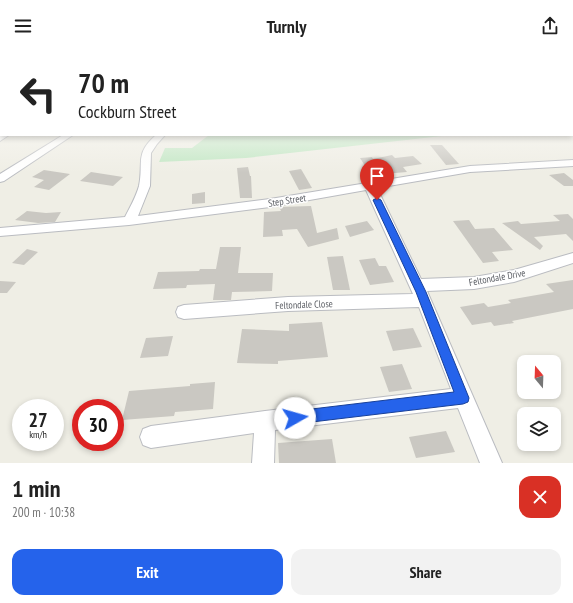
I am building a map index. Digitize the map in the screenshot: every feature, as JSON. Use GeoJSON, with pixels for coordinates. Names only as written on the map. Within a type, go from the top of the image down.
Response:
{"type":"FeatureCollection","features":[{"type":"Feature","properties":{"kind":"street"},"geometry":{"type":"LineString","coordinates":[[0,179],[67,136]]}},
{"type":"Feature","properties":{"kind":"street"},"geometry":{"type":"LineString","coordinates":[[129,221],[144,186],[145,158],[147,149],[160,136]]}},
{"type":"Feature","properties":{"kind":"street","name":"Step Street"},"geometry":{"type":"LineString","coordinates":[[0,232],[129,221],[270,203],[470,169],[573,162]]}},
{"type":"Feature","properties":{"kind":"street"},"geometry":{"type":"LineString","coordinates":[[370,186],[421,292],[463,398],[491,463]]}},
{"type":"Feature","properties":{"kind":"street","name":"Feltondale Drive"},"geometry":{"type":"LineString","coordinates":[[421,292],[514,276],[573,258]]}},
{"type":"Feature","properties":{"kind":"street","name":"Feltondale Close"},"geometry":{"type":"LineString","coordinates":[[184,312],[421,292]]}},
{"type":"Feature","properties":{"kind":"street"},"geometry":{"type":"LineString","coordinates":[[151,437],[265,421],[463,398]]}},
{"type":"Feature","properties":{"kind":"street"},"geometry":{"type":"LineString","coordinates":[[263,463],[265,421]]}},
{"type":"Feature","properties":{"kind":"green space"},"geometry":{"type":"Polygon","coordinates":[[[208,136],[442,136],[246,158],[159,162],[165,148],[192,148],[208,136]]]}},
{"type":"Feature","properties":{"kind":"building"},"geometry":{"type":"Polygon","coordinates":[[[430,145],[442,145],[459,164],[446,165],[430,145]]]}},
{"type":"Feature","properties":{"kind":"building"},"geometry":{"type":"Polygon","coordinates":[[[392,155],[395,158],[413,156],[422,164],[403,167],[407,172],[371,175],[360,158],[372,157],[373,159],[392,155]]]}},
{"type":"Feature","properties":{"kind":"building"},"geometry":{"type":"Polygon","coordinates":[[[248,167],[251,176],[252,198],[240,198],[237,168],[248,167]]]}},
{"type":"Feature","properties":{"kind":"building"},"geometry":{"type":"Polygon","coordinates":[[[301,169],[312,188],[299,190],[289,171],[301,169]]]}},
{"type":"Feature","properties":{"kind":"building"},"geometry":{"type":"Polygon","coordinates":[[[44,170],[70,174],[49,190],[34,187],[44,180],[32,177],[44,170]]]}},
{"type":"Feature","properties":{"kind":"building"},"geometry":{"type":"Polygon","coordinates":[[[91,172],[123,177],[113,186],[80,181],[91,172]]]}},
{"type":"Feature","properties":{"kind":"building"},"geometry":{"type":"Polygon","coordinates":[[[564,173],[573,180],[573,186],[564,186],[549,175],[564,173]]]}},
{"type":"Feature","properties":{"kind":"building"},"geometry":{"type":"Polygon","coordinates":[[[205,192],[205,203],[192,204],[192,194],[205,192]]]}},
{"type":"Feature","properties":{"kind":"building"},"geometry":{"type":"Polygon","coordinates":[[[311,206],[317,233],[337,228],[339,239],[308,247],[297,229],[282,230],[283,236],[263,237],[264,212],[281,211],[279,207],[311,206]]]}},
{"type":"Feature","properties":{"kind":"building"},"geometry":{"type":"Polygon","coordinates":[[[27,211],[46,213],[61,212],[55,222],[38,223],[15,220],[27,211]]]}},
{"type":"Feature","properties":{"kind":"building"},"geometry":{"type":"Polygon","coordinates":[[[568,214],[573,219],[573,241],[566,234],[534,237],[543,246],[540,250],[502,223],[518,221],[521,224],[560,221],[553,215],[568,214]]]}},
{"type":"Feature","properties":{"kind":"building"},"geometry":{"type":"Polygon","coordinates":[[[469,220],[475,229],[494,228],[513,250],[492,252],[499,261],[483,263],[453,221],[469,220]]]}},
{"type":"Feature","properties":{"kind":"building"},"geometry":{"type":"Polygon","coordinates":[[[367,221],[374,230],[350,237],[345,226],[367,221]]]}},
{"type":"Feature","properties":{"kind":"building"},"geometry":{"type":"Polygon","coordinates":[[[220,247],[241,247],[238,273],[273,273],[272,291],[232,292],[231,300],[213,300],[215,284],[187,285],[186,288],[153,289],[158,272],[216,269],[220,247]]]}},
{"type":"Feature","properties":{"kind":"building"},"geometry":{"type":"Polygon","coordinates":[[[27,249],[38,252],[24,265],[12,263],[27,249]]]}},
{"type":"Feature","properties":{"kind":"building"},"geometry":{"type":"Polygon","coordinates":[[[343,256],[350,290],[333,290],[327,257],[343,256]]]}},
{"type":"Feature","properties":{"kind":"building"},"geometry":{"type":"Polygon","coordinates":[[[375,258],[379,266],[386,266],[394,282],[370,285],[359,260],[375,258]]]}},
{"type":"Feature","properties":{"kind":"building"},"geometry":{"type":"Polygon","coordinates":[[[573,280],[573,309],[512,321],[514,323],[494,326],[491,322],[472,325],[460,307],[484,303],[488,307],[511,303],[508,300],[554,292],[546,284],[573,280]]]}},
{"type":"Feature","properties":{"kind":"building"},"geometry":{"type":"Polygon","coordinates":[[[0,281],[16,282],[7,293],[0,293],[0,281]]]}},
{"type":"Feature","properties":{"kind":"building"},"geometry":{"type":"Polygon","coordinates":[[[322,322],[328,357],[278,361],[278,364],[237,363],[242,329],[289,331],[289,324],[322,322]]]}},
{"type":"Feature","properties":{"kind":"building"},"geometry":{"type":"Polygon","coordinates":[[[413,328],[422,347],[393,351],[386,331],[413,328]]]}},
{"type":"Feature","properties":{"kind":"building"},"geometry":{"type":"Polygon","coordinates":[[[173,336],[168,356],[140,358],[146,338],[173,336]]]}},
{"type":"Feature","properties":{"kind":"building"},"geometry":{"type":"Polygon","coordinates":[[[402,364],[412,389],[389,392],[380,367],[402,364]]]}},
{"type":"Feature","properties":{"kind":"building"},"geometry":{"type":"Polygon","coordinates":[[[215,382],[213,409],[175,412],[174,416],[124,420],[124,412],[129,391],[190,386],[190,384],[215,382]]]}},
{"type":"Feature","properties":{"kind":"building"},"geometry":{"type":"Polygon","coordinates":[[[446,431],[455,452],[416,458],[409,437],[446,431]]]}},
{"type":"Feature","properties":{"kind":"building"},"geometry":{"type":"Polygon","coordinates":[[[332,439],[336,463],[279,463],[278,443],[332,439]]]}},
{"type":"Feature","properties":{"kind":"route"},"geometry":{"type":"LineString","coordinates":[[295,418],[463,398],[421,292],[377,200]]}}]}
